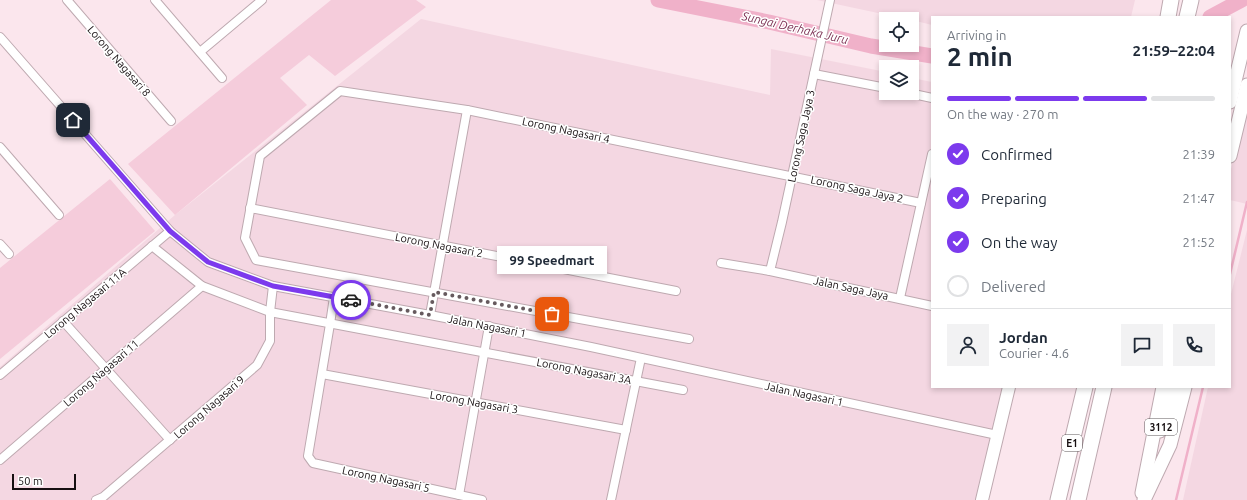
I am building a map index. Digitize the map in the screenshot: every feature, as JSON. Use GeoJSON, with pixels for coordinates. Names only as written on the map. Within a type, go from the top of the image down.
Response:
{"type":"FeatureCollection","features":[{"type":"Feature","properties":{"kind":"highway"},"geometry":{"type":"LineString","coordinates":[[1168,16],[1171,0]]}},
{"type":"Feature","properties":{"kind":"highway"},"geometry":{"type":"LineString","coordinates":[[1187,16],[1191,0]]}},
{"type":"Feature","properties":{"kind":"highway","name":"E1"},"geometry":{"type":"LineString","coordinates":[[1058,500],[1085,388]]}},
{"type":"Feature","properties":{"kind":"highway","name":"E1"},"geometry":{"type":"LineString","coordinates":[[1078,500],[1104,388]]}},
{"type":"Feature","properties":{"kind":"main road"},"geometry":{"type":"LineString","coordinates":[[1231,98],[1247,31]]}},
{"type":"Feature","properties":{"kind":"main road"},"geometry":{"type":"LineString","coordinates":[[1231,152],[1247,85]]}},
{"type":"Feature","properties":{"kind":"main road","name":"3112"},"geometry":{"type":"LineString","coordinates":[[1146,466],[1169,405],[1174,388]]}},
{"type":"Feature","properties":{"kind":"main road"},"geometry":{"type":"LineString","coordinates":[[1144,500],[1170,445],[1186,388]]}},
{"type":"Feature","properties":{"kind":"main road","name":"3112"},"geometry":{"type":"LineString","coordinates":[[1140,500],[1160,391]]}},
{"type":"Feature","properties":{"kind":"street","name":"Lorong Nagasari 8"},"geometry":{"type":"LineString","coordinates":[[67,0],[171,121]]}},
{"type":"Feature","properties":{"kind":"street"},"geometry":{"type":"LineString","coordinates":[[200,52],[262,0]]}},
{"type":"Feature","properties":{"kind":"street","name":"Lorong Saga Jaya 3"},"geometry":{"type":"LineString","coordinates":[[770,271],[830,0]]}},
{"type":"Feature","properties":{"kind":"street"},"geometry":{"type":"LineString","coordinates":[[158,1],[222,78]]}},
{"type":"Feature","properties":{"kind":"street","name":"Jalan Nagasari 1"},"geometry":{"type":"LineString","coordinates":[[0,37],[170,231],[208,262],[273,286],[489,326],[997,435]]}},
{"type":"Feature","properties":{"kind":"street"},"geometry":{"type":"LineString","coordinates":[[814,74],[879,87]]}},
{"type":"Feature","properties":{"kind":"street","name":"Lorong Nagasari 4"},"geometry":{"type":"LineString","coordinates":[[250,208],[260,156],[340,91],[467,110],[792,176]]}},
{"type":"Feature","properties":{"kind":"street"},"geometry":{"type":"LineString","coordinates":[[919,95],[931,98]]}},
{"type":"Feature","properties":{"kind":"street"},"geometry":{"type":"LineString","coordinates":[[430,315],[467,110]]}},
{"type":"Feature","properties":{"kind":"street"},"geometry":{"type":"LineString","coordinates":[[0,148],[58,214]]}},
{"type":"Feature","properties":{"kind":"street"},"geometry":{"type":"LineString","coordinates":[[900,298],[931,158]]}},
{"type":"Feature","properties":{"kind":"street","name":"Lorong Saga Jaya 2"},"geometry":{"type":"LineString","coordinates":[[792,176],[921,202]]}},
{"type":"Feature","properties":{"kind":"street"},"geometry":{"type":"LineString","coordinates":[[250,208],[245,238],[256,260],[690,339]]}},
{"type":"Feature","properties":{"kind":"street","name":"Lorong Nagasari 2"},"geometry":{"type":"LineString","coordinates":[[250,208],[676,291]]}},
{"type":"Feature","properties":{"kind":"street","name":"Lorong Nagasari 11A"},"geometry":{"type":"LineString","coordinates":[[0,375],[170,231]]}},
{"type":"Feature","properties":{"kind":"street"},"geometry":{"type":"LineString","coordinates":[[0,244],[9,254]]}},
{"type":"Feature","properties":{"kind":"street"},"geometry":{"type":"LineString","coordinates":[[152,246],[202,286],[270,312],[484,353]]}},
{"type":"Feature","properties":{"kind":"street","name":"Jalan Saga Jaya"},"geometry":{"type":"LineString","coordinates":[[721,263],[770,271],[931,306]]}},
{"type":"Feature","properties":{"kind":"street","name":"Lorong Nagasari 11"},"geometry":{"type":"LineString","coordinates":[[0,460],[202,286]]}},
{"type":"Feature","properties":{"kind":"street","name":"Lorong Nagasari 9"},"geometry":{"type":"LineString","coordinates":[[96,500],[103,497],[257,365],[270,341],[270,312],[273,286]]}},
{"type":"Feature","properties":{"kind":"street"},"geometry":{"type":"LineString","coordinates":[[322,374],[334,297]]}},
{"type":"Feature","properties":{"kind":"street"},"geometry":{"type":"LineString","coordinates":[[64,322],[170,440]]}},
{"type":"Feature","properties":{"kind":"street"},"geometry":{"type":"LineString","coordinates":[[459,494],[489,326]]}},
{"type":"Feature","properties":{"kind":"street","name":"Lorong Nagasari 3A"},"geometry":{"type":"LineString","coordinates":[[484,353],[683,390]]}},
{"type":"Feature","properties":{"kind":"street"},"geometry":{"type":"LineString","coordinates":[[611,500],[641,358]]}},
{"type":"Feature","properties":{"kind":"street","name":"Lorong Nagasari 3"},"geometry":{"type":"LineString","coordinates":[[322,374],[626,430]]}},
{"type":"Feature","properties":{"kind":"street","name":"Lorong Nagasari 5"},"geometry":{"type":"LineString","coordinates":[[322,374],[308,456],[313,463],[482,500]]}},
{"type":"Feature","properties":{"kind":"street"},"geometry":{"type":"LineString","coordinates":[[982,500],[1009,388]]}},
{"type":"Feature","properties":{"kind":"shaded area"},"geometry":{"type":"Polygon","coordinates":[[[331,0],[416,0],[426,7],[335,76],[309,55],[280,78],[307,105],[175,215],[128,164],[331,0]]]}},
{"type":"Feature","properties":{"kind":"shaded area"},"geometry":{"type":"Polygon","coordinates":[[[817,0],[1135,0],[1131,16],[931,16],[931,25],[919,22],[919,12],[879,12],[879,13],[817,0]]]}},
{"type":"Feature","properties":{"kind":"shaded area"},"geometry":{"type":"Polygon","coordinates":[[[421,19],[770,95],[771,49],[879,71],[879,100],[919,100],[919,79],[931,82],[931,388],[1013,388],[987,500],[0,500],[0,367],[175,215],[421,19]]]}},
{"type":"Feature","properties":{"kind":"shaded area"},"geometry":{"type":"Polygon","coordinates":[[[1247,106],[1247,204],[1231,200],[1231,169],[1247,106]]]}},
{"type":"Feature","properties":{"kind":"shaded area"},"geometry":{"type":"Polygon","coordinates":[[[110,179],[155,231],[0,359],[0,268],[110,179]]]}},
{"type":"Feature","properties":{"kind":"shaded area"},"geometry":{"type":"Polygon","coordinates":[[[1247,230],[1247,500],[1183,500],[1208,388],[1231,388],[1231,294],[1247,230]]]}},
{"type":"Feature","properties":{"kind":"waterway","name":"Sungai Derhaka Juru"},"geometry":{"type":"LineString","coordinates":[[658,0],[769,22],[871,46],[931,56]]}},
{"type":"Feature","properties":{"kind":"waterway"},"geometry":{"type":"LineString","coordinates":[[1212,16],[1242,0]]}},
{"type":"Feature","properties":{"kind":"waterway"},"geometry":{"type":"LineString","coordinates":[[1231,270],[1247,202]]}},
{"type":"Feature","properties":{"kind":"waterway"},"geometry":{"type":"LineString","coordinates":[[1176,500],[1203,388]]}},
{"type":"Feature","properties":{"kind":"way so far"},"geometry":{"type":"LineString","coordinates":[[351,300],[430,315],[434,292],[552,314]]}},
{"type":"Feature","properties":{"kind":"place","name":"99 Speedmart"},"geometry":{"type":"Point","coordinates":[552,314]}},
{"type":"Feature","properties":{"kind":"route"},"geometry":{"type":"LineString","coordinates":[[73,120],[170,231],[208,262],[273,286],[351,300]]}}]}
